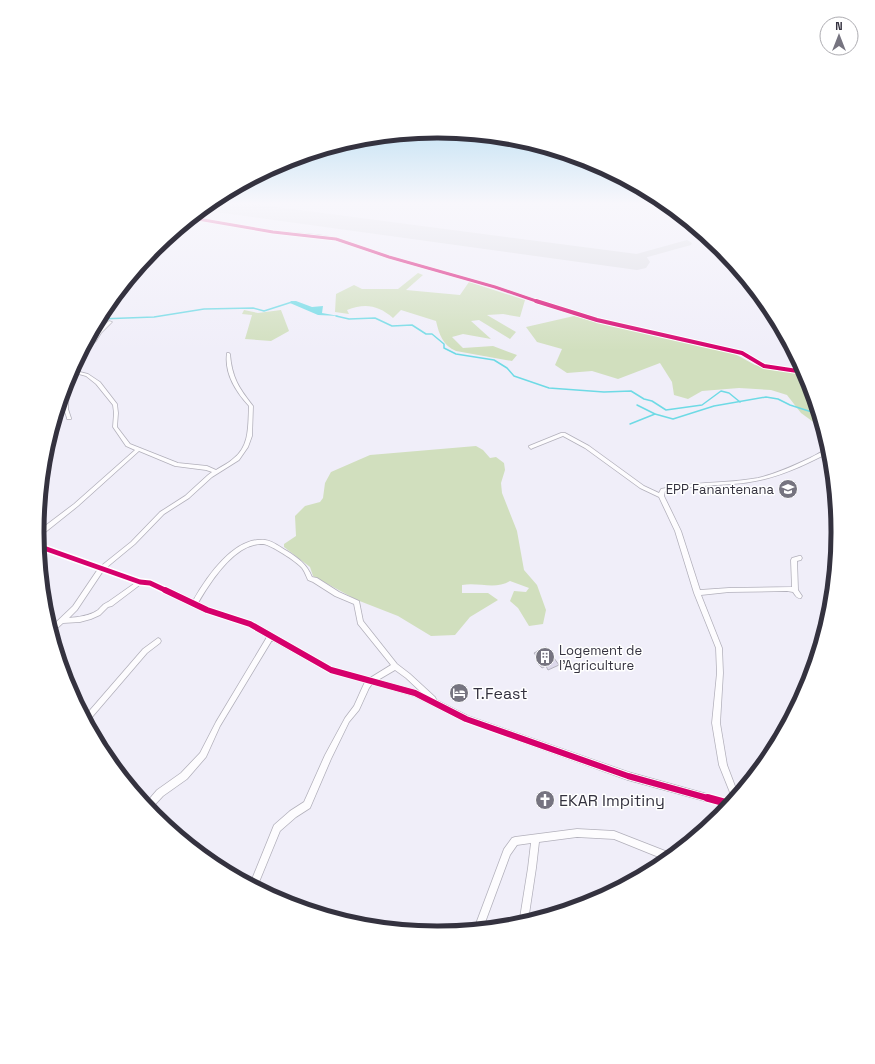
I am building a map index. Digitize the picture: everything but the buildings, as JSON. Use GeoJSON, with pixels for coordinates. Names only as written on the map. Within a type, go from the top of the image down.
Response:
{"type":"FeatureCollection","features":[{"type":"Feature","properties":{"kind":"street"},"geometry":{"type":"LineString","coordinates":[[373,252],[495,287],[583,316],[742,354],[764,366],[796,371]]}},
{"type":"Feature","properties":{"kind":"street"},"geometry":{"type":"LineString","coordinates":[[94,341],[99,332],[110,322]]}},
{"type":"Feature","properties":{"kind":"street"},"geometry":{"type":"LineString","coordinates":[[56,626],[75,608],[102,568],[133,543],[162,514],[187,497],[216,472],[237,459],[246,447],[250,436],[251,406],[235,387],[230,374],[228,354]]}},
{"type":"Feature","properties":{"kind":"street"},"geometry":{"type":"LineString","coordinates":[[78,373],[88,375],[98,383],[115,405],[116,413],[114,424],[118,433],[128,445],[177,465],[207,468],[216,472]]}},
{"type":"Feature","properties":{"kind":"street"},"geometry":{"type":"LineString","coordinates":[[66,402],[66,409],[69,418]]}},
{"type":"Feature","properties":{"kind":"street"},"geometry":{"type":"LineString","coordinates":[[531,447],[563,434],[587,447],[642,487],[661,496],[678,531],[697,593],[719,648],[720,673],[716,723],[724,765],[734,790]]}},
{"type":"Feature","properties":{"kind":"street"},"geometry":{"type":"LineString","coordinates":[[44,529],[79,502],[139,449]]}},
{"type":"Feature","properties":{"kind":"street"},"geometry":{"type":"LineString","coordinates":[[661,496],[664,490],[681,486],[751,481],[781,472],[823,453]]}},
{"type":"Feature","properties":{"kind":"street"},"geometry":{"type":"LineString","coordinates":[[194,604],[228,556],[255,542],[265,542],[292,556],[307,568],[310,578],[337,594],[357,603],[360,622],[396,666],[437,703]]}},
{"type":"Feature","properties":{"kind":"street"},"geometry":{"type":"LineString","coordinates":[[45,548],[140,582],[150,583],[207,610],[250,624],[331,670],[415,693],[466,719],[628,776],[723,802]]}},
{"type":"Feature","properties":{"kind":"street"},"geometry":{"type":"LineString","coordinates":[[799,558],[794,560],[795,590],[799,596]]}},
{"type":"Feature","properties":{"kind":"street"},"geometry":{"type":"LineString","coordinates":[[61,621],[82,619],[99,613],[107,604],[110,604],[140,582]]}},
{"type":"Feature","properties":{"kind":"street"},"geometry":{"type":"LineString","coordinates":[[697,593],[728,590],[795,590]]}},
{"type":"Feature","properties":{"kind":"street"},"geometry":{"type":"LineString","coordinates":[[152,802],[160,793],[184,776],[203,755],[218,724],[270,636]]}},
{"type":"Feature","properties":{"kind":"street"},"geometry":{"type":"LineString","coordinates":[[90,715],[145,651],[158,641]]}},
{"type":"Feature","properties":{"kind":"street"},"geometry":{"type":"LineString","coordinates":[[255,881],[278,828],[293,814],[307,805],[314,791],[318,777],[347,720],[357,708],[366,686],[372,680],[396,666]]}},
{"type":"Feature","properties":{"kind":"street"},"geometry":{"type":"LineString","coordinates":[[480,923],[507,852],[515,841],[577,833],[614,835],[663,854]]}},
{"type":"Feature","properties":{"kind":"street"},"geometry":{"type":"LineString","coordinates":[[524,916],[535,839]]}},
{"type":"Feature","properties":{"kind":"green space"},"geometry":{"type":"Polygon","coordinates":[[[418,273],[423,275],[406,290],[460,295],[469,282],[525,300],[520,317],[503,314],[487,315],[516,332],[510,339],[479,320],[471,321],[491,339],[463,334],[452,337],[463,348],[493,346],[517,355],[512,361],[456,351],[448,346],[442,339],[436,321],[401,310],[393,318],[382,310],[371,306],[360,306],[347,310],[349,314],[335,312],[336,294],[354,285],[362,289],[398,289],[418,273]]]}},
{"type":"Feature","properties":{"kind":"green space"},"geometry":{"type":"Polygon","coordinates":[[[244,310],[258,313],[281,310],[289,331],[271,341],[245,339],[252,315],[242,314],[244,310]]]}},
{"type":"Feature","properties":{"kind":"green space"},"geometry":{"type":"Polygon","coordinates":[[[574,316],[735,354],[755,365],[797,372],[816,424],[801,413],[787,395],[771,390],[739,388],[702,391],[688,399],[674,395],[672,382],[660,363],[618,379],[592,371],[567,373],[555,365],[562,349],[537,342],[526,327],[574,316]]]}},
{"type":"Feature","properties":{"kind":"green space"},"geometry":{"type":"Polygon","coordinates":[[[476,446],[483,450],[490,458],[496,457],[504,463],[505,470],[501,483],[502,493],[517,531],[524,570],[537,585],[546,610],[543,624],[529,626],[518,608],[510,601],[514,591],[526,592],[529,588],[510,581],[499,585],[468,584],[462,585],[462,593],[488,593],[498,600],[470,617],[455,635],[431,636],[398,616],[357,600],[313,576],[310,567],[284,547],[284,544],[296,536],[295,516],[305,506],[320,502],[323,498],[325,483],[331,472],[370,455],[476,446]]]}},
{"type":"Feature","properties":{"kind":"water"},"geometry":{"type":"Polygon","coordinates":[[[291,301],[296,301],[312,307],[323,306],[322,313],[339,316],[318,315],[290,303],[291,301]]]}},
{"type":"Feature","properties":{"kind":"waterway"},"geometry":{"type":"LineString","coordinates":[[107,319],[154,317],[204,309],[253,308],[264,311],[292,302]]}},
{"type":"Feature","properties":{"kind":"waterway"},"geometry":{"type":"LineString","coordinates":[[336,316],[349,319],[375,318],[392,326],[412,325],[426,334],[432,334],[444,344],[444,348],[456,354],[494,360],[507,368],[514,376],[549,388],[604,392],[631,391],[644,399],[652,401],[666,410],[702,405],[721,391],[729,393],[739,402]]}},
{"type":"Feature","properties":{"kind":"waterway"},"geometry":{"type":"LineString","coordinates":[[739,402],[766,397],[778,399],[790,405],[812,412]]}},
{"type":"Feature","properties":{"kind":"waterway"},"geometry":{"type":"LineString","coordinates":[[655,414],[673,419],[714,406],[739,402]]}},
{"type":"Feature","properties":{"kind":"waterway"},"geometry":{"type":"LineString","coordinates":[[637,405],[655,414]]}},
{"type":"Feature","properties":{"kind":"waterway"},"geometry":{"type":"LineString","coordinates":[[630,424],[655,414]]}},
{"type":"Feature","properties":{"kind":"taxiway"},"geometry":{"type":"LineString","coordinates":[[626,260],[656,252]]}},
{"type":"Feature","properties":{"kind":"runway"},"geometry":{"type":"LineString","coordinates":[[559,252],[637,262]]}},
{"type":"Feature","properties":{"kind":"cycle path"},"geometry":{"type":"LineString","coordinates":[[373,252],[495,287],[597,320],[742,353],[764,366],[796,371]]}},
{"type":"Feature","properties":{"kind":"cycle path"},"geometry":{"type":"LineString","coordinates":[[45,548],[140,582],[150,583],[207,610],[250,624],[331,670],[415,693],[466,719],[628,776],[723,802]]}},
{"type":"Feature","properties":{"kind":"place","name":"EPP Fanantenana"},"geometry":{"type":"Point","coordinates":[788,489]}},
{"type":"Feature","properties":{"kind":"place","name":"Logement de l'Agriculture"},"geometry":{"type":"Point","coordinates":[545,657]}},
{"type":"Feature","properties":{"kind":"place","name":"T.Feast"},"geometry":{"type":"Point","coordinates":[459,693]}},
{"type":"Feature","properties":{"kind":"place","name":"EKAR Impitiny"},"geometry":{"type":"Point","coordinates":[545,800]}}]}
